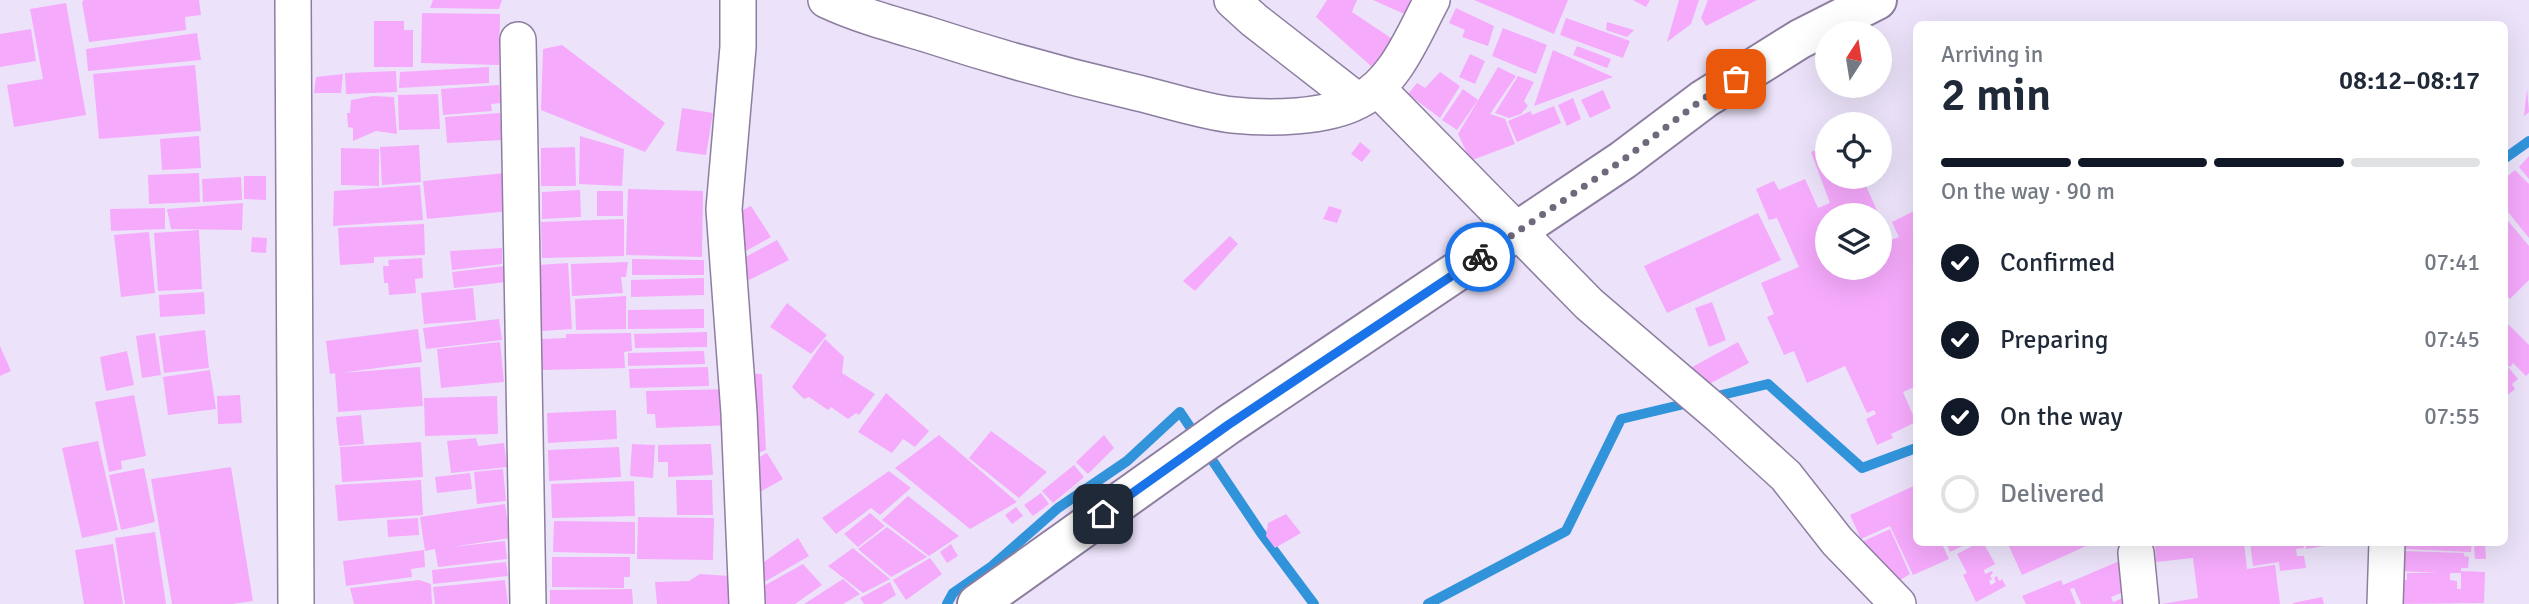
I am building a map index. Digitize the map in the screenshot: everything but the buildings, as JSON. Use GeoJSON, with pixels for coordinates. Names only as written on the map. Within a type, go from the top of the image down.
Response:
{"type":"FeatureCollection","features":[{"type":"Feature","properties":{"kind":"main road"},"geometry":{"type":"LineString","coordinates":[[976,604],[1221,431],[1623,160],[1703,99],[1800,38],[1877,0]]}},
{"type":"Feature","properties":{"kind":"street"},"geometry":{"type":"LineString","coordinates":[[293,0],[296,604]]}},
{"type":"Feature","properties":{"kind":"street"},"geometry":{"type":"LineString","coordinates":[[738,0],[738,47],[724,209],[739,413],[747,604]]}},
{"type":"Feature","properties":{"kind":"street"},"geometry":{"type":"LineString","coordinates":[[825,0],[848,10],[989,53],[1093,82],[1232,115],[1292,115],[1336,110],[1368,95],[1402,57],[1432,0]]}},
{"type":"Feature","properties":{"kind":"street"},"geometry":{"type":"LineString","coordinates":[[1232,0],[1254,20],[1368,95],[1516,232],[1589,304],[1786,476],[1837,541],[1898,604]]}},
{"type":"Feature","properties":{"kind":"street"},"geometry":{"type":"LineString","coordinates":[[518,40],[528,604]]}},
{"type":"Feature","properties":{"kind":"street"},"geometry":{"type":"LineString","coordinates":[[2385,604],[2387,546]]}},
{"type":"Feature","properties":{"kind":"street"},"geometry":{"type":"LineString","coordinates":[[2136,553],[2141,604]]}},
{"type":"Feature","properties":{"kind":"waterway"},"geometry":{"type":"LineString","coordinates":[[2508,156],[2529,141]]}},
{"type":"Feature","properties":{"kind":"waterway"},"geometry":{"type":"LineString","coordinates":[[1709,398],[1768,384],[1862,468],[1913,449]]}},
{"type":"Feature","properties":{"kind":"waterway"},"geometry":{"type":"LineString","coordinates":[[1428,604],[1566,531],[1621,419],[1693,402]]}},
{"type":"Feature","properties":{"kind":"waterway"},"geometry":{"type":"LineString","coordinates":[[947,604],[953,593],[992,566],[1058,508],[1127,461],[1180,412],[1261,533],[1314,604]]}},
{"type":"Feature","properties":{"kind":"way so far"},"geometry":{"type":"LineString","coordinates":[[1480,257],[1623,160],[1703,99],[1736,79]]}},
{"type":"Feature","properties":{"kind":"route"},"geometry":{"type":"LineString","coordinates":[[1103,514],[1228,425],[1480,257]]}}]}
